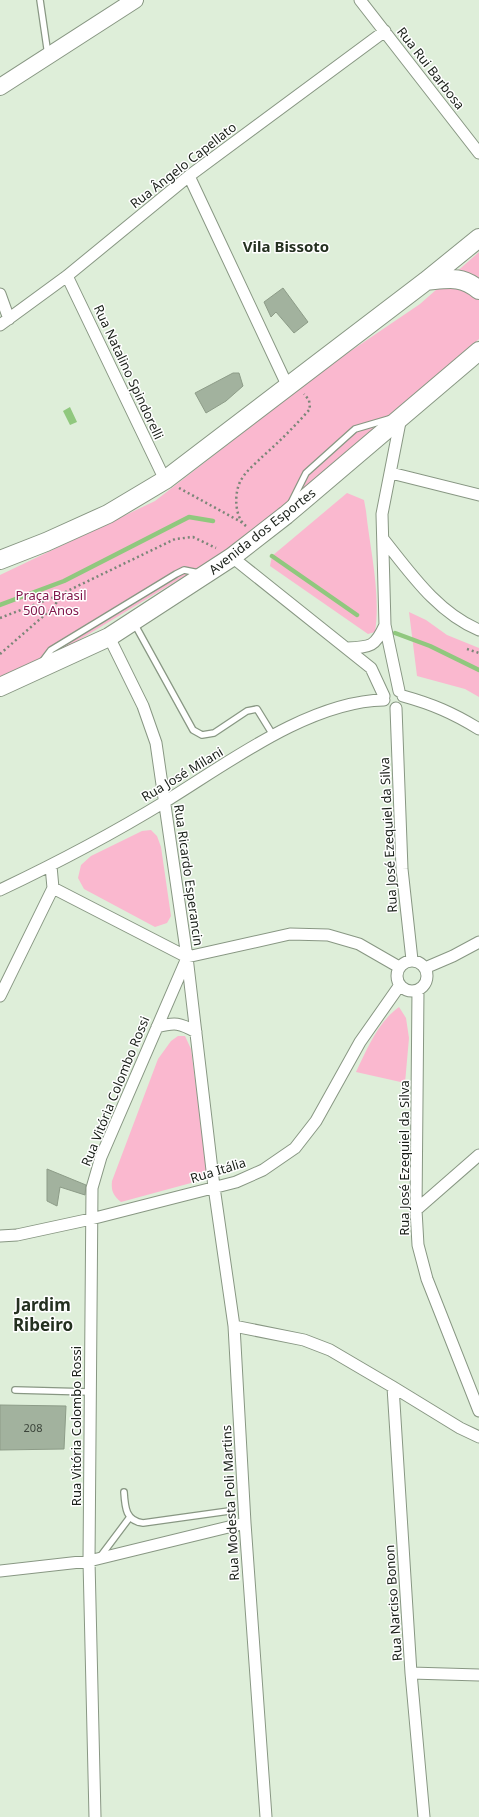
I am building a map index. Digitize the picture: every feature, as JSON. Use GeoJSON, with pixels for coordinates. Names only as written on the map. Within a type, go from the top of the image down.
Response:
{"type":"FeatureCollection","features":[{"type":"Feature","properties":{"kind":"main road"},"geometry":{"type":"LineString","coordinates":[[0,88],[135,0]]}},
{"type":"Feature","properties":{"kind":"main road"},"geometry":{"type":"LineString","coordinates":[[0,560],[46,542],[108,514],[165,480],[426,281],[479,238]]}},
{"type":"Feature","properties":{"kind":"main road"},"geometry":{"type":"LineString","coordinates":[[426,281],[455,278],[470,282],[479,290]]}},
{"type":"Feature","properties":{"kind":"main road","name":"Avenida dos Esportes"},"geometry":{"type":"LineString","coordinates":[[0,687],[109,637],[232,557],[286,515],[478,350]]}},
{"type":"Feature","properties":{"kind":"street","name":"Rua Rui Barbosa"},"geometry":{"type":"LineString","coordinates":[[360,0],[479,153]]}},
{"type":"Feature","properties":{"kind":"street","name":"Rua Ângelo Capellato"},"geometry":{"type":"LineString","coordinates":[[5,322],[67,276],[189,176],[385,31]]}},
{"type":"Feature","properties":{"kind":"street"},"geometry":{"type":"LineString","coordinates":[[189,176],[292,384]]}},
{"type":"Feature","properties":{"kind":"street","name":"Rua Natalino Spindorelli"},"geometry":{"type":"LineString","coordinates":[[67,276],[165,480]]}},
{"type":"Feature","properties":{"kind":"street"},"geometry":{"type":"LineString","coordinates":[[0,294],[5,322]]}},
{"type":"Feature","properties":{"kind":"street"},"geometry":{"type":"LineString","coordinates":[[232,557],[370,668],[387,706],[396,708],[401,704],[401,693],[385,625],[384,540],[382,514],[401,416]]}},
{"type":"Feature","properties":{"kind":"street"},"geometry":{"type":"LineString","coordinates":[[391,473],[479,495]]}},
{"type":"Feature","properties":{"kind":"street"},"geometry":{"type":"LineString","coordinates":[[384,540],[418,583],[440,605],[470,626],[479,630]]}},
{"type":"Feature","properties":{"kind":"street"},"geometry":{"type":"LineString","coordinates":[[347,648],[367,647],[375,644],[385,625]]}},
{"type":"Feature","properties":{"kind":"street","name":"Rua Ricardo Esperancin"},"geometry":{"type":"LineString","coordinates":[[109,637],[144,706],[153,735],[165,802],[187,957],[214,1188]]}},
{"type":"Feature","properties":{"kind":"street"},"geometry":{"type":"LineString","coordinates":[[384,698],[385,693],[390,690],[401,693],[436,705],[479,729]]}},
{"type":"Feature","properties":{"kind":"street","name":"Rua José Milani"},"geometry":{"type":"LineString","coordinates":[[0,890],[51,866],[165,802],[273,735],[334,707],[384,698]]}},
{"type":"Feature","properties":{"kind":"street","name":"Rua José Ezequiel da Silva"},"geometry":{"type":"LineString","coordinates":[[396,708],[402,870],[412,960]]}},
{"type":"Feature","properties":{"kind":"street"},"geometry":{"type":"LineString","coordinates":[[0,996],[53,888],[51,866]]}},
{"type":"Feature","properties":{"kind":"street"},"geometry":{"type":"LineString","coordinates":[[53,888],[187,957],[290,934],[320,935],[359,944],[399,967]]}},
{"type":"Feature","properties":{"kind":"street"},"geometry":{"type":"LineString","coordinates":[[425,968],[453,956],[479,942]]}},
{"type":"Feature","properties":{"kind":"street","name":"Rua Vitória Colombo Rossi"},"geometry":{"type":"LineString","coordinates":[[95,1817],[94,1560],[90,1392],[92,1188],[101,1157],[187,957]]}},
{"type":"Feature","properties":{"kind":"street"},"geometry":{"type":"LineString","coordinates":[[412,960],[417,961],[425,968],[428,978],[426,983],[418,990],[408,990],[400,985],[397,976],[399,967],[407,961],[412,960]]}},
{"type":"Feature","properties":{"kind":"street","name":"Rua Itália"},"geometry":{"type":"LineString","coordinates":[[0,1236],[17,1235],[91,1219],[236,1182],[263,1170],[295,1148],[316,1121],[360,1042],[400,985]]}},
{"type":"Feature","properties":{"kind":"street","name":"Rua José Ezequiel da Silva"},"geometry":{"type":"LineString","coordinates":[[418,990],[416,1210],[418,1245],[427,1279],[479,1410]]}},
{"type":"Feature","properties":{"kind":"street"},"geometry":{"type":"LineString","coordinates":[[157,1027],[172,1023],[184,1025],[196,1032]]}},
{"type":"Feature","properties":{"kind":"street"},"geometry":{"type":"LineString","coordinates":[[416,1210],[479,1155]]}},
{"type":"Feature","properties":{"kind":"street","name":"Rua Modesta Poli Martins"},"geometry":{"type":"LineString","coordinates":[[214,1188],[234,1326],[245,1523],[266,1817]]}},
{"type":"Feature","properties":{"kind":"street"},"geometry":{"type":"LineString","coordinates":[[234,1326],[304,1340],[330,1350],[479,1438]]}},
{"type":"Feature","properties":{"kind":"street","name":"Rua Narciso Bonon"},"geometry":{"type":"LineString","coordinates":[[393,1387],[411,1673],[424,1817]]}},
{"type":"Feature","properties":{"kind":"street"},"geometry":{"type":"LineString","coordinates":[[0,1571],[94,1560],[245,1523]]}},
{"type":"Feature","properties":{"kind":"street"},"geometry":{"type":"LineString","coordinates":[[411,1673],[479,1675]]}},
{"type":"Feature","properties":{"kind":"lane"},"geometry":{"type":"LineString","coordinates":[[40,0],[48,57]]}},
{"type":"Feature","properties":{"kind":"lane"},"geometry":{"type":"LineString","coordinates":[[36,670],[51,650],[176,574],[184,570],[205,575]]}},
{"type":"Feature","properties":{"kind":"lane"},"geometry":{"type":"LineString","coordinates":[[133,621],[193,730],[202,735],[214,734],[247,711],[257,709],[273,735]]}},
{"type":"Feature","properties":{"kind":"lane"},"geometry":{"type":"LineString","coordinates":[[15,1390],[90,1392]]}},
{"type":"Feature","properties":{"kind":"lane"},"geometry":{"type":"LineString","coordinates":[[124,1492],[125,1508],[130,1517],[136,1522],[143,1523],[229,1511]]}},
{"type":"Feature","properties":{"kind":"lane"},"geometry":{"type":"LineString","coordinates":[[94,1560],[130,1517]]}},
{"type":"Feature","properties":{"kind":"path"},"geometry":{"type":"LineString","coordinates":[[244,524],[237,510],[236,496],[240,480],[298,423],[310,409],[309,400],[300,389],[292,384]]}},
{"type":"Feature","properties":{"kind":"path"},"geometry":{"type":"LineString","coordinates":[[165,480],[244,524],[260,536]]}},
{"type":"Feature","properties":{"kind":"path"},"geometry":{"type":"LineString","coordinates":[[0,618],[57,596],[175,539],[193,537],[204,541],[232,557]]}},
{"type":"Feature","properties":{"kind":"path"},"geometry":{"type":"LineString","coordinates":[[0,654],[55,606],[57,596]]}},
{"type":"Feature","properties":{"kind":"path"},"geometry":{"type":"LineString","coordinates":[[468,649],[479,653]]}},
{"type":"Feature","properties":{"kind":"green space","name":"Praça Brasil 500 Anos"},"geometry":{"type":"Polygon","coordinates":[[[479,252],[479,339],[345,462],[226,551],[31,669],[0,680],[0,575],[155,501],[330,365],[420,304],[479,252]]]}},
{"type":"Feature","properties":{"kind":"green space"},"geometry":{"type":"Polygon","coordinates":[[[347,493],[364,500],[366,511],[377,602],[375,632],[368,634],[270,566],[272,556],[347,493]]]}},
{"type":"Feature","properties":{"kind":"green space"},"geometry":{"type":"Polygon","coordinates":[[[409,612],[426,620],[447,635],[479,648],[479,697],[465,689],[417,676],[409,612]]]}},
{"type":"Feature","properties":{"kind":"green space"},"geometry":{"type":"Polygon","coordinates":[[[151,830],[157,836],[161,847],[171,916],[167,923],[155,927],[84,889],[78,878],[81,865],[91,856],[142,831],[151,830]]]}},
{"type":"Feature","properties":{"kind":"green space"},"geometry":{"type":"Polygon","coordinates":[[[399,1007],[406,1018],[409,1038],[405,1083],[356,1072],[379,1028],[399,1007]]]}},
{"type":"Feature","properties":{"kind":"green space"},"geometry":{"type":"Polygon","coordinates":[[[178,1036],[185,1036],[191,1049],[208,1176],[202,1180],[121,1202],[113,1193],[112,1181],[158,1059],[171,1041],[178,1036]]]}},
{"type":"Feature","properties":{"kind":"shaded area"},"geometry":{"type":"Polygon","coordinates":[[[70,407],[77,422],[70,425],[63,411],[70,407]]]}},
{"type":"Feature","properties":{"kind":"building"},"geometry":{"type":"Polygon","coordinates":[[[283,288],[308,322],[294,333],[276,312],[271,317],[264,302],[283,288]]]}},
{"type":"Feature","properties":{"kind":"building"},"geometry":{"type":"Polygon","coordinates":[[[233,373],[239,373],[243,386],[226,401],[206,413],[195,393],[233,373]]]}},
{"type":"Feature","properties":{"kind":"building"},"geometry":{"type":"Polygon","coordinates":[[[47,1169],[86,1185],[85,1195],[60,1187],[57,1206],[47,1201],[47,1169]]]}},
{"type":"Feature","properties":{"kind":"building"},"geometry":{"type":"Polygon","coordinates":[[[0,1405],[66,1406],[64,1449],[0,1450],[0,1405]]]}},
{"type":"Feature","properties":{"kind":"waterway"},"geometry":{"type":"LineString","coordinates":[[0,605],[64,581],[189,517],[213,521]]}},
{"type":"Feature","properties":{"kind":"waterway"},"geometry":{"type":"LineString","coordinates":[[272,556],[357,615]]}},
{"type":"Feature","properties":{"kind":"waterway"},"geometry":{"type":"LineString","coordinates":[[395,633],[430,646],[479,670]]}},
{"type":"Feature","properties":{"kind":"district","name":"Vila Bissoto"},"geometry":{"type":"Point","coordinates":[286,246]}},
{"type":"Feature","properties":{"kind":"district","name":"Jardim Ribeiro"},"geometry":{"type":"Point","coordinates":[43,1314]}}]}
